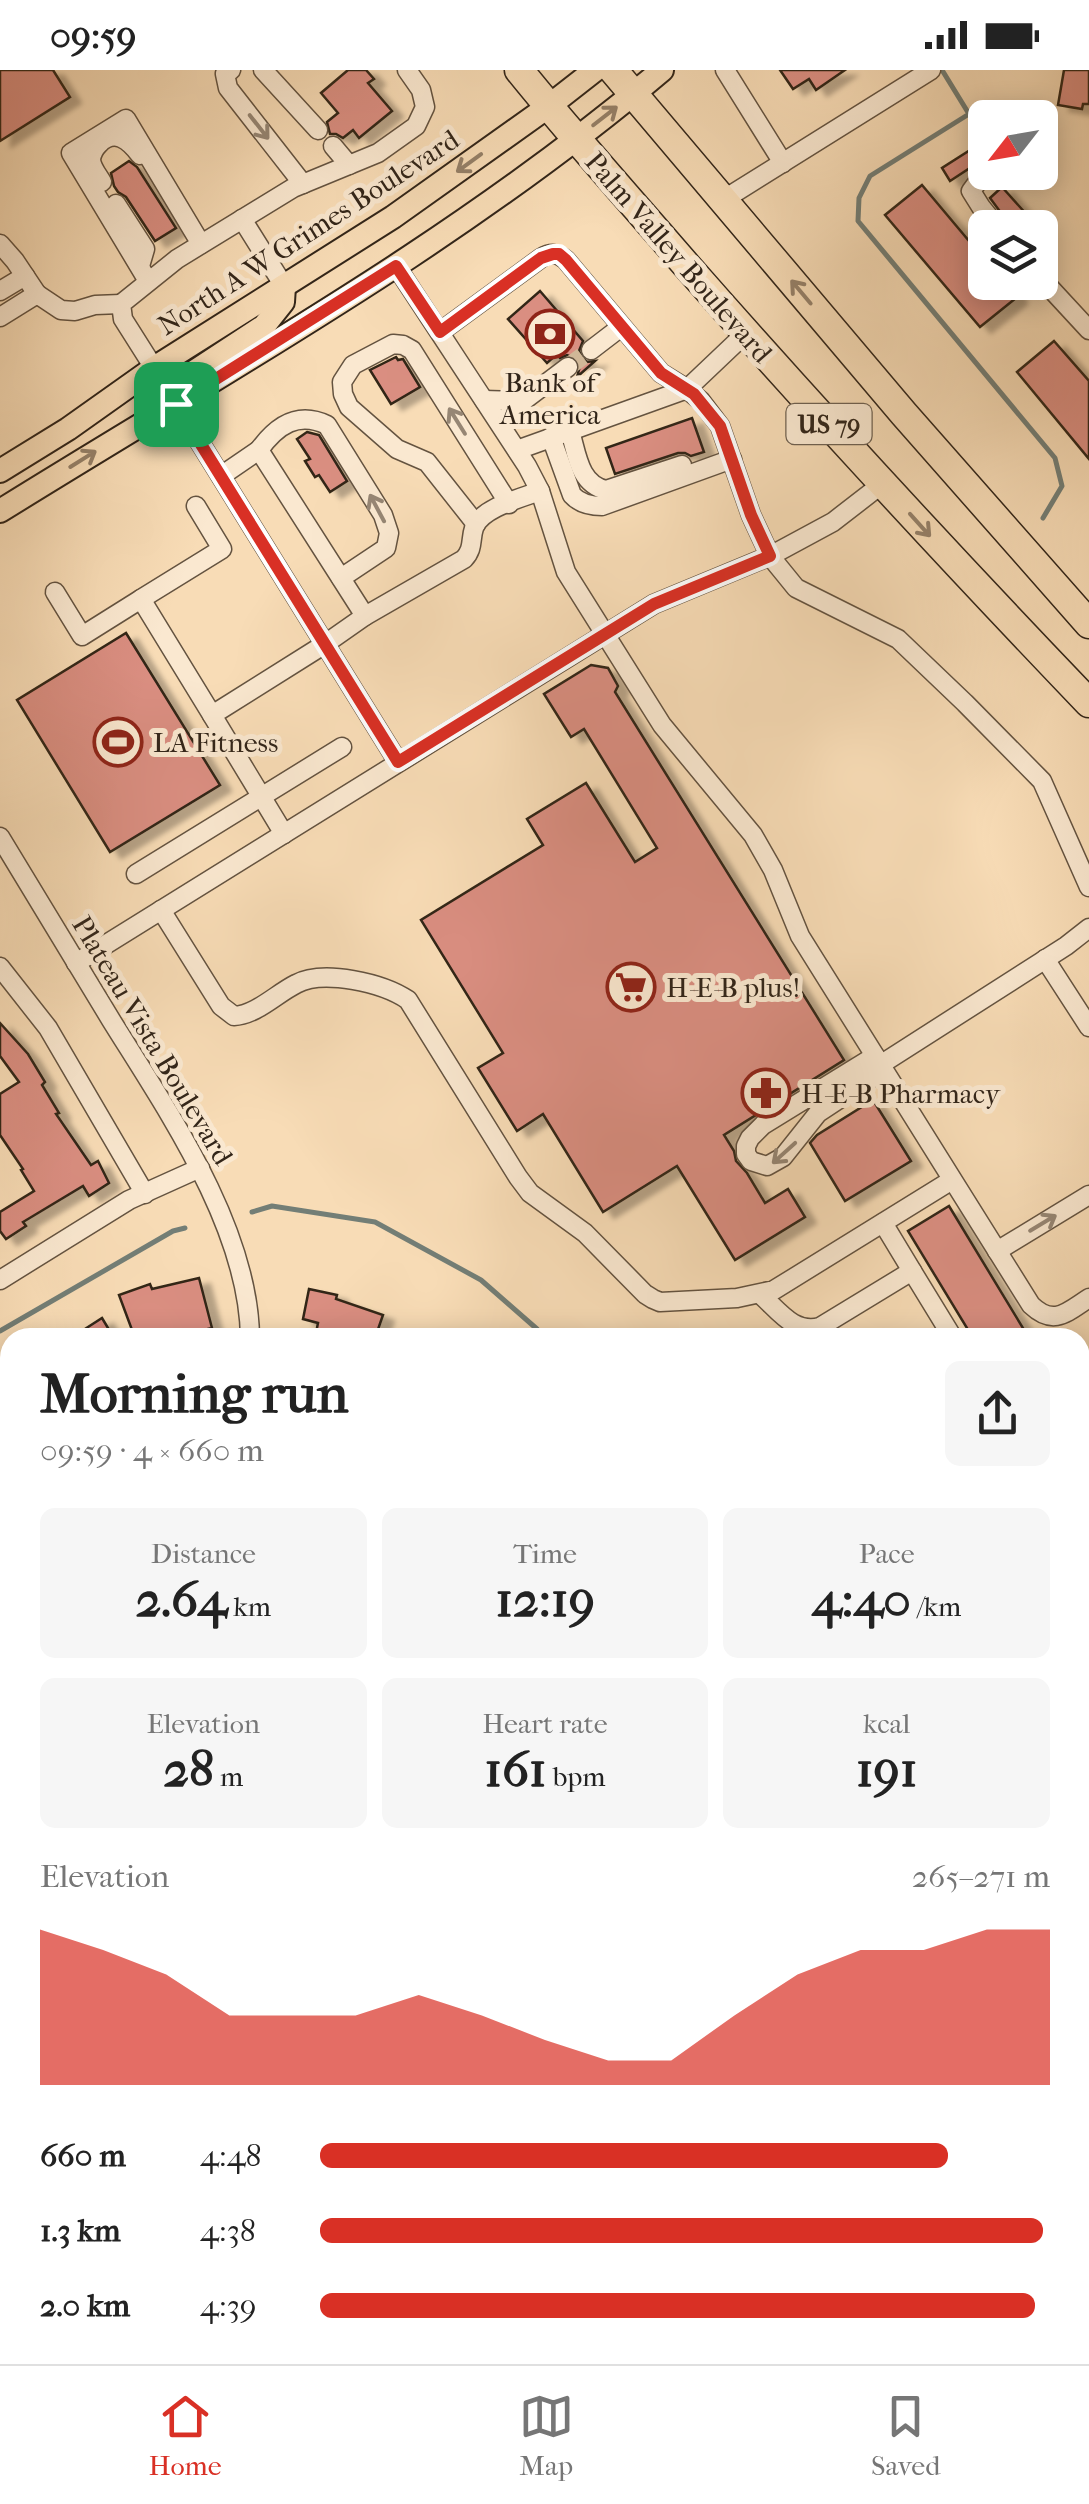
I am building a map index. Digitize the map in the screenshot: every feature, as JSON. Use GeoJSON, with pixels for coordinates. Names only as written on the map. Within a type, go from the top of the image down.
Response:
{"type":"FeatureCollection","features":[{"type":"Feature","properties":{"kind":"highway","name":"Palm Valley Boulevard"},"geometry":{"type":"LineString","coordinates":[[519,70],[746,334],[1089,703]]}},
{"type":"Feature","properties":{"kind":"highway","name":"US 79"},"geometry":{"type":"LineString","coordinates":[[613,70],[904,414],[1089,624]]}},
{"type":"Feature","properties":{"kind":"highway"},"geometry":{"type":"LineString","coordinates":[[957,565],[980,568],[1089,681]]}},
{"type":"Feature","properties":{"kind":"main road","name":"North A W Grimes Boulevard"},"geometry":{"type":"LineString","coordinates":[[0,471],[154,368],[393,218],[595,70]]}},
{"type":"Feature","properties":{"kind":"main road"},"geometry":{"type":"LineString","coordinates":[[0,511],[396,266],[505,194],[662,70]]}},
{"type":"Feature","properties":{"kind":"main road"},"geometry":{"type":"LineString","coordinates":[[122,435],[174,385],[264,326],[283,302],[284,286]]}},
{"type":"Feature","properties":{"kind":"street"},"geometry":{"type":"LineString","coordinates":[[231,70],[225,74],[228,88],[303,184]]}},
{"type":"Feature","properties":{"kind":"street"},"geometry":{"type":"LineString","coordinates":[[263,70],[318,130]]}},
{"type":"Feature","properties":{"kind":"street"},"geometry":{"type":"LineString","coordinates":[[154,368],[123,319],[121,304],[144,273],[202,244],[303,184],[378,153],[416,126],[424,106],[422,90],[408,70]]}},
{"type":"Feature","properties":{"kind":"street"},"geometry":{"type":"LineString","coordinates":[[725,70],[783,163]]}},
{"type":"Feature","properties":{"kind":"street"},"geometry":{"type":"LineString","coordinates":[[724,200],[931,70]]}},
{"type":"Feature","properties":{"kind":"street"},"geometry":{"type":"LineString","coordinates":[[144,273],[71,153],[126,119],[202,244]]}},
{"type":"Feature","properties":{"kind":"street"},"geometry":{"type":"LineString","coordinates":[[333,146],[349,165]]}},
{"type":"Feature","properties":{"kind":"street"},"geometry":{"type":"LineString","coordinates":[[242,219],[284,286]]}},
{"type":"Feature","properties":{"kind":"street"},"geometry":{"type":"LineString","coordinates":[[0,244],[16,261],[36,294],[61,310],[121,304]]}},
{"type":"Feature","properties":{"kind":"street"},"geometry":{"type":"LineString","coordinates":[[440,332],[541,258],[559,254],[661,373],[687,389],[715,418],[770,556],[796,588],[898,640],[1042,781],[1089,887]]}},
{"type":"Feature","properties":{"kind":"street"},"geometry":{"type":"LineString","coordinates":[[396,266],[517,450],[540,491],[562,562],[604,633],[662,725],[753,835],[773,870],[800,936],[1031,1306],[1042,1315],[1056,1317],[1089,1298]]}},
{"type":"Feature","properties":{"kind":"street"},"geometry":{"type":"LineString","coordinates":[[0,290],[25,276]]}},
{"type":"Feature","properties":{"kind":"street"},"geometry":{"type":"LineString","coordinates":[[0,317],[36,294]]}},
{"type":"Feature","properties":{"kind":"street"},"geometry":{"type":"LineString","coordinates":[[1058,296],[1089,330]]}},
{"type":"Feature","properties":{"kind":"street"},"geometry":{"type":"LineString","coordinates":[[591,350],[621,327]]}},
{"type":"Feature","properties":{"kind":"street"},"geometry":{"type":"LineString","coordinates":[[517,450],[687,389],[746,334]]}},
{"type":"Feature","properties":{"kind":"street"},"geometry":{"type":"LineString","coordinates":[[476,524],[427,462],[396,449],[349,407],[342,382],[353,365],[388,346],[398,344],[412,350],[508,504]]}},
{"type":"Feature","properties":{"kind":"street"},"geometry":{"type":"LineString","coordinates":[[484,400],[522,401],[568,367]]}},
{"type":"Feature","properties":{"kind":"street"},"geometry":{"type":"LineString","coordinates":[[176,404],[398,762]]}},
{"type":"Feature","properties":{"kind":"street"},"geometry":{"type":"LineString","coordinates":[[220,476],[298,418],[314,418],[327,425],[383,515],[389,534],[386,548],[341,578]]}},
{"type":"Feature","properties":{"kind":"street"},"geometry":{"type":"LineString","coordinates":[[561,433],[572,495],[589,506],[602,506],[730,454]]}},
{"type":"Feature","properties":{"kind":"street"},"geometry":{"type":"LineString","coordinates":[[259,450],[365,616]]}},
{"type":"Feature","properties":{"kind":"street"},"geometry":{"type":"LineString","coordinates":[[76,963],[604,633],[654,604],[770,556],[833,522],[882,484]]}},
{"type":"Feature","properties":{"kind":"street"},"geometry":{"type":"LineString","coordinates":[[212,714],[464,558],[471,551],[472,531],[480,518],[540,491]]}},
{"type":"Feature","properties":{"kind":"street"},"geometry":{"type":"LineString","coordinates":[[55,592],[82,636],[222,550],[196,506]]}},
{"type":"Feature","properties":{"kind":"street"},"geometry":{"type":"LineString","coordinates":[[141,599],[284,834]]}},
{"type":"Feature","properties":{"kind":"street"},"geometry":{"type":"LineString","coordinates":[[136,874],[342,747]]}},
{"type":"Feature","properties":{"kind":"street","name":"Plateau Vista Boulevard"},"geometry":{"type":"LineString","coordinates":[[0,837],[200,1168],[242,1279],[249,1328]]}},
{"type":"Feature","properties":{"kind":"street"},"geometry":{"type":"LineString","coordinates":[[161,910],[221,1006],[234,1016],[299,982],[320,977],[381,988],[408,1000],[530,1193],[586,1232],[645,1294],[660,1302],[761,1295],[786,1284],[952,1180]]}},
{"type":"Feature","properties":{"kind":"street"},"geometry":{"type":"LineString","coordinates":[[878,1061],[871,1078],[818,1113],[784,1156],[767,1166],[751,1161],[746,1146],[762,1125],[878,1061],[1089,928]]}},
{"type":"Feature","properties":{"kind":"street"},"geometry":{"type":"LineString","coordinates":[[1044,959],[1089,1027]]}},
{"type":"Feature","properties":{"kind":"street"},"geometry":{"type":"LineString","coordinates":[[0,967],[48,1028],[145,1194]]}},
{"type":"Feature","properties":{"kind":"street"},"geometry":{"type":"LineString","coordinates":[[0,1280],[129,1200],[200,1168]]}},
{"type":"Feature","properties":{"kind":"street"},"geometry":{"type":"LineString","coordinates":[[997,1252],[1089,1195]]}},
{"type":"Feature","properties":{"kind":"street"},"geometry":{"type":"LineString","coordinates":[[883,1223],[947,1328]]}},
{"type":"Feature","properties":{"kind":"street"},"geometry":{"type":"LineString","coordinates":[[816,1328],[912,1271]]}},
{"type":"Feature","properties":{"kind":"street"},"geometry":{"type":"LineString","coordinates":[[761,1295],[801,1328]]}},
{"type":"Feature","properties":{"kind":"building"},"geometry":{"type":"Polygon","coordinates":[[[0,70],[53,70],[70,97],[0,141],[0,70]]]}},
{"type":"Feature","properties":{"kind":"building"},"geometry":{"type":"Polygon","coordinates":[[[348,70],[366,70],[374,79],[368,83],[392,111],[359,138],[353,130],[343,138],[330,134],[327,122],[338,113],[321,93],[348,70]]]}},
{"type":"Feature","properties":{"kind":"building"},"geometry":{"type":"Polygon","coordinates":[[[780,70],[845,70],[816,90],[809,79],[793,89],[780,70]]]}},
{"type":"Feature","properties":{"kind":"building"},"geometry":{"type":"Polygon","coordinates":[[[1064,70],[1089,70],[1089,104],[1083,104],[1082,109],[1058,105],[1064,70]]]}},
{"type":"Feature","properties":{"kind":"building"},"geometry":{"type":"Polygon","coordinates":[[[968,151],[968,169],[950,181],[942,168],[968,151]]]}},
{"type":"Feature","properties":{"kind":"building"},"geometry":{"type":"Polygon","coordinates":[[[129,161],[137,167],[176,228],[155,241],[126,197],[114,186],[111,173],[129,161]]]}},
{"type":"Feature","properties":{"kind":"building"},"geometry":{"type":"Polygon","coordinates":[[[922,185],[968,240],[968,300],[1014,300],[980,327],[885,215],[922,185]]]}},
{"type":"Feature","properties":{"kind":"building"},"geometry":{"type":"Polygon","coordinates":[[[1005,190],[1023,210],[999,210],[990,198],[1005,190]]]}},
{"type":"Feature","properties":{"kind":"building","name":"Bank of America"},"geometry":{"type":"Polygon","coordinates":[[[540,291],[583,341],[579,351],[582,358],[595,361],[577,377],[577,359],[567,355],[560,358],[557,354],[547,363],[508,319],[540,291]]]}},
{"type":"Feature","properties":{"kind":"building"},"geometry":{"type":"Polygon","coordinates":[[[1054,341],[1089,381],[1089,459],[1017,372],[1054,341]]]}},
{"type":"Feature","properties":{"kind":"building"},"geometry":{"type":"Polygon","coordinates":[[[396,357],[403,359],[420,387],[391,404],[370,370],[396,357]]]}},
{"type":"Feature","properties":{"kind":"building"},"geometry":{"type":"Polygon","coordinates":[[[692,418],[704,452],[691,456],[678,453],[615,474],[606,448],[692,418]]]}},
{"type":"Feature","properties":{"kind":"building"},"geometry":{"type":"Polygon","coordinates":[[[307,432],[319,435],[347,481],[330,492],[305,461],[310,459],[297,439],[307,432]]]}},
{"type":"Feature","properties":{"kind":"building","name":"LA Fitness"},"geometry":{"type":"Polygon","coordinates":[[[126,633],[220,785],[110,852],[17,700],[126,633]]]}},
{"type":"Feature","properties":{"kind":"building","name":"H-E-B plus!"},"geometry":{"type":"Polygon","coordinates":[[[591,665],[608,668],[618,686],[615,692],[844,1060],[724,1135],[736,1161],[765,1203],[788,1189],[805,1217],[735,1260],[677,1166],[603,1212],[543,1114],[517,1131],[478,1068],[503,1053],[421,920],[543,845],[527,819],[586,783],[635,862],[657,848],[584,729],[571,737],[544,694],[591,665]]]}},
{"type":"Feature","properties":{"kind":"building"},"geometry":{"type":"Polygon","coordinates":[[[0,1023],[28,1054],[45,1082],[42,1085],[59,1113],[56,1114],[91,1165],[98,1161],[109,1183],[89,1196],[83,1186],[23,1222],[26,1226],[6,1239],[0,1231],[0,1212],[34,1191],[0,1135],[0,1094],[19,1082],[0,1056],[0,1023]]]}},
{"type":"Feature","properties":{"kind":"building"},"geometry":{"type":"Polygon","coordinates":[[[873,1100],[911,1161],[845,1201],[810,1143],[873,1100]]]}},
{"type":"Feature","properties":{"kind":"building"},"geometry":{"type":"Polygon","coordinates":[[[949,1206],[1023,1328],[967,1328],[908,1231],[949,1206]]]}},
{"type":"Feature","properties":{"kind":"building"},"geometry":{"type":"Polygon","coordinates":[[[199,1278],[212,1328],[131,1328],[119,1295],[150,1284],[152,1289],[199,1278]]]}},
{"type":"Feature","properties":{"kind":"building"},"geometry":{"type":"Polygon","coordinates":[[[309,1289],[337,1295],[336,1299],[383,1315],[378,1328],[317,1328],[318,1323],[303,1319],[309,1289]]]}},
{"type":"Feature","properties":{"kind":"building"},"geometry":{"type":"Polygon","coordinates":[[[102,1318],[108,1328],[86,1328],[102,1318]]]}},
{"type":"Feature","properties":{"kind":"waterway"},"geometry":{"type":"LineString","coordinates":[[942,70],[969,114],[870,176],[859,198],[858,221],[1055,458],[1062,486],[1043,518]]}},
{"type":"Feature","properties":{"kind":"waterway"},"geometry":{"type":"LineString","coordinates":[[252,1212],[272,1206],[375,1222],[481,1280],[536,1328]]}},
{"type":"Feature","properties":{"kind":"waterway"},"geometry":{"type":"LineString","coordinates":[[5,1328],[173,1231],[185,1228]]}},
{"type":"Feature","properties":{"kind":"tunnel"},"geometry":{"type":"LineString","coordinates":[[568,367],[591,350]]}},
{"type":"Feature","properties":{"kind":"place","name":"Bank of America"},"geometry":{"type":"Point","coordinates":[550,334]}},
{"type":"Feature","properties":{"kind":"place","name":"LA Fitness"},"geometry":{"type":"Point","coordinates":[118,742]}},
{"type":"Feature","properties":{"kind":"place","name":"H-E-B plus!"},"geometry":{"type":"Point","coordinates":[631,987]}},
{"type":"Feature","properties":{"kind":"place","name":"H-E-B Pharmacy"},"geometry":{"type":"Point","coordinates":[766,1093]}},
{"type":"Feature","properties":{"kind":"route"},"geometry":{"type":"LineString","coordinates":[[559,254],[661,373],[694,394],[715,418],[770,556],[654,604],[398,762],[176,404],[396,266],[440,332],[546,255],[559,254]]}}]}
